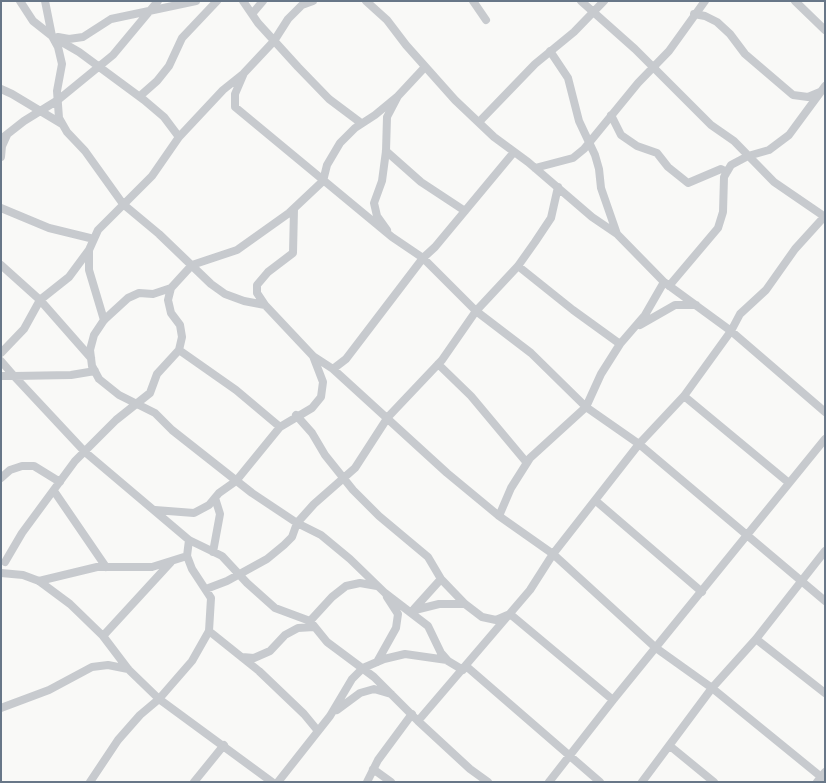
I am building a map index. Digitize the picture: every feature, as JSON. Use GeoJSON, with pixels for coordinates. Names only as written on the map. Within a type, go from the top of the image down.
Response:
{"type":"FeatureCollection","features":[{"type":"Feature","properties":{"kind":"street"},"geometry":{"type":"LineString","coordinates":[[45,1],[52,36],[58,47],[62,64],[57,91],[60,118],[64,125],[123,204],[211,284],[225,294],[244,301],[264,305]]}},
{"type":"Feature","properties":{"kind":"street"},"geometry":{"type":"LineString","coordinates":[[1,157],[4,136],[58,100],[100,66],[135,31],[158,1]]}},
{"type":"Feature","properties":{"kind":"street"},"geometry":{"type":"LineString","coordinates":[[52,36],[69,39],[83,37],[111,19],[196,1]]}},
{"type":"Feature","properties":{"kind":"street"},"geometry":{"type":"LineString","coordinates":[[140,96],[158,81],[169,66],[182,38],[217,1]]}},
{"type":"Feature","properties":{"kind":"street"},"geometry":{"type":"LineString","coordinates":[[237,1],[244,3],[274,41],[329,99],[362,123]]}},
{"type":"Feature","properties":{"kind":"street"},"geometry":{"type":"LineString","coordinates":[[252,14],[263,1]]}},
{"type":"Feature","properties":{"kind":"street"},"geometry":{"type":"LineString","coordinates":[[1,353],[24,329],[40,300],[69,277],[89,250],[98,230],[152,176],[179,137],[274,41],[288,19],[302,5],[313,1]]}},
{"type":"Feature","properties":{"kind":"street"},"geometry":{"type":"LineString","coordinates":[[366,1],[387,20],[425,67],[479,122],[558,186],[592,217],[617,234],[666,284],[731,331],[825,412]]}},
{"type":"Feature","properties":{"kind":"street"},"geometry":{"type":"LineString","coordinates":[[473,1],[486,20]]}},
{"type":"Feature","properties":{"kind":"street"},"geometry":{"type":"LineString","coordinates":[[418,721],[530,590],[553,554],[639,444],[684,396],[731,331],[740,314],[766,290],[795,249],[825,216],[774,182],[734,140],[711,125],[653,66],[581,1]]}},
{"type":"Feature","properties":{"kind":"street"},"geometry":{"type":"LineString","coordinates":[[479,122],[550,51],[574,32],[604,1]]}},
{"type":"Feature","properties":{"kind":"street"},"geometry":{"type":"LineString","coordinates":[[535,168],[574,158],[669,50],[705,1]]}},
{"type":"Feature","properties":{"kind":"street"},"geometry":{"type":"LineString","coordinates":[[794,1],[825,30]]}},
{"type":"Feature","properties":{"kind":"street"},"geometry":{"type":"LineString","coordinates":[[19,3],[52,36],[100,66],[140,96],[164,117],[179,137]]}},
{"type":"Feature","properties":{"kind":"street"},"geometry":{"type":"LineString","coordinates":[[694,14],[705,16],[717,22],[730,34],[745,54],[793,95],[808,97],[824,89]]}},
{"type":"Feature","properties":{"kind":"street"},"geometry":{"type":"LineString","coordinates":[[550,51],[568,78],[579,122],[590,142],[599,169],[601,188],[617,234]]}},
{"type":"Feature","properties":{"kind":"street"},"geometry":{"type":"LineString","coordinates":[[11,573],[3,560],[75,461],[116,420],[150,393],[157,374],[179,350],[182,336],[180,325],[171,313],[168,300],[171,288],[192,265],[237,250],[294,209],[323,181],[327,165],[340,142],[398,96],[425,67]]}},
{"type":"Feature","properties":{"kind":"street"},"geometry":{"type":"LineString","coordinates":[[244,73],[235,94],[235,107],[392,237],[423,258],[476,310],[531,353],[586,407],[639,444],[825,601]]}},
{"type":"Feature","properties":{"kind":"street"},"geometry":{"type":"LineString","coordinates":[[499,516],[511,488],[527,463],[586,407],[601,374],[620,344],[645,315],[666,284],[718,228],[722,212],[724,177],[731,165],[748,156],[769,150],[788,135],[824,89]]}},
{"type":"Feature","properties":{"kind":"street"},"geometry":{"type":"LineString","coordinates":[[1,90],[64,125]]}},
{"type":"Feature","properties":{"kind":"street"},"geometry":{"type":"LineString","coordinates":[[392,237],[377,216],[374,203],[382,181],[386,151],[387,117],[398,96]]}},
{"type":"Feature","properties":{"kind":"street"},"geometry":{"type":"LineString","coordinates":[[611,115],[621,135],[637,146],[656,153],[668,167],[688,183],[721,169],[727,172]]}},
{"type":"Feature","properties":{"kind":"street"},"geometry":{"type":"LineString","coordinates":[[386,151],[421,182],[465,211]]}},
{"type":"Feature","properties":{"kind":"street"},"geometry":{"type":"LineString","coordinates":[[333,370],[346,358],[423,258],[514,152]]}},
{"type":"Feature","properties":{"kind":"street"},"geometry":{"type":"LineString","coordinates":[[206,589],[267,559],[284,546],[292,537],[297,523],[355,468],[366,454],[388,417],[438,364],[476,310],[518,266],[551,218],[558,186]]}},
{"type":"Feature","properties":{"kind":"street"},"geometry":{"type":"LineString","coordinates":[[1,208],[49,228],[94,238]]}},
{"type":"Feature","properties":{"kind":"street"},"geometry":{"type":"LineString","coordinates":[[294,209],[293,252],[268,272],[258,285],[257,293],[264,305],[313,356],[333,370],[388,417],[447,473],[499,516],[553,554],[656,648],[712,688],[822,778]]}},
{"type":"Feature","properties":{"kind":"street"},"geometry":{"type":"LineString","coordinates":[[89,250],[89,270],[104,320]]}},
{"type":"Feature","properties":{"kind":"street"},"geometry":{"type":"LineString","coordinates":[[1,265],[40,300],[91,358]]}},
{"type":"Feature","properties":{"kind":"street"},"geometry":{"type":"LineString","coordinates":[[518,266],[573,310],[620,344]]}},
{"type":"Feature","properties":{"kind":"street"},"geometry":{"type":"LineString","coordinates":[[171,288],[153,294],[139,294],[128,298],[104,320],[94,335],[90,350],[99,379],[137,404],[155,413],[172,430],[236,481],[297,523],[321,535],[385,593],[411,611],[428,626],[447,660]]}},
{"type":"Feature","properties":{"kind":"street"},"geometry":{"type":"LineString","coordinates":[[632,330],[676,305],[696,305]]}},
{"type":"Feature","properties":{"kind":"street"},"geometry":{"type":"LineString","coordinates":[[179,350],[236,390],[280,427]]}},
{"type":"Feature","properties":{"kind":"street"},"geometry":{"type":"LineString","coordinates":[[155,510],[194,513],[209,506],[215,498],[236,481],[280,427],[296,415],[312,408],[321,396],[323,382],[313,356]]}},
{"type":"Feature","properties":{"kind":"street"},"geometry":{"type":"LineString","coordinates":[[1,361],[85,452],[189,540],[222,556],[240,573],[252,588],[275,608],[312,624],[327,642],[362,668],[470,769],[488,782]]}},
{"type":"Feature","properties":{"kind":"street"},"geometry":{"type":"LineString","coordinates":[[438,364],[470,396],[527,463]]}},
{"type":"Feature","properties":{"kind":"street"},"geometry":{"type":"LineString","coordinates":[[1,376],[71,376],[95,371]]}},
{"type":"Feature","properties":{"kind":"street"},"geometry":{"type":"LineString","coordinates":[[684,396],[790,483]]}},
{"type":"Feature","properties":{"kind":"street"},"geometry":{"type":"LineString","coordinates":[[296,415],[312,433],[324,455],[343,478],[379,516],[428,557],[441,579],[465,604],[482,617],[496,620],[510,614]]}},
{"type":"Feature","properties":{"kind":"street"},"geometry":{"type":"LineString","coordinates":[[549,782],[613,700],[825,439]]}},
{"type":"Feature","properties":{"kind":"street"},"geometry":{"type":"LineString","coordinates":[[1,478],[10,470],[22,466],[34,466],[60,482]]}},
{"type":"Feature","properties":{"kind":"street"},"geometry":{"type":"LineString","coordinates":[[54,491],[106,567]]}},
{"type":"Feature","properties":{"kind":"street"},"geometry":{"type":"LineString","coordinates":[[213,552],[220,514],[215,498]]}},
{"type":"Feature","properties":{"kind":"street"},"geometry":{"type":"LineString","coordinates":[[596,501],[702,592]]}},
{"type":"Feature","properties":{"kind":"street"},"geometry":{"type":"LineString","coordinates":[[90,782],[118,740],[140,715],[159,699],[192,662],[208,632],[210,598],[192,569],[187,556],[189,540]]}},
{"type":"Feature","properties":{"kind":"street"},"geometry":{"type":"LineString","coordinates":[[642,782],[712,688],[756,639],[825,551]]}},
{"type":"Feature","properties":{"kind":"street"},"geometry":{"type":"LineString","coordinates":[[39,581],[65,573],[97,567],[152,566],[187,556]]}},
{"type":"Feature","properties":{"kind":"street"},"geometry":{"type":"LineString","coordinates":[[103,636],[171,562]]}},
{"type":"Feature","properties":{"kind":"street"},"geometry":{"type":"LineString","coordinates":[[1,573],[11,573],[39,581],[70,604],[103,636],[128,669],[159,699],[272,782]]}},
{"type":"Feature","properties":{"kind":"street"},"geometry":{"type":"LineString","coordinates":[[411,611],[441,579]]}},
{"type":"Feature","properties":{"kind":"street"},"geometry":{"type":"LineString","coordinates":[[240,657],[254,658],[270,651],[285,635],[298,628],[312,624],[332,597],[346,586],[360,584],[377,586]]}},
{"type":"Feature","properties":{"kind":"street"},"geometry":{"type":"LineString","coordinates":[[377,662],[396,628],[398,614],[385,593]]}},
{"type":"Feature","properties":{"kind":"street"},"geometry":{"type":"LineString","coordinates":[[411,611],[439,604],[465,604]]}},
{"type":"Feature","properties":{"kind":"street"},"geometry":{"type":"LineString","coordinates":[[510,614],[613,700]]}},
{"type":"Feature","properties":{"kind":"street"},"geometry":{"type":"LineString","coordinates":[[208,632],[259,670],[304,714],[318,731]]}},
{"type":"Feature","properties":{"kind":"street"},"geometry":{"type":"LineString","coordinates":[[756,639],[825,693]]}},
{"type":"Feature","properties":{"kind":"street"},"geometry":{"type":"LineString","coordinates":[[330,716],[352,679],[362,668],[405,654],[447,660],[464,668],[600,782]]}},
{"type":"Feature","properties":{"kind":"street"},"geometry":{"type":"LineString","coordinates":[[1,708],[49,690],[92,667],[108,665],[128,669]]}},
{"type":"Feature","properties":{"kind":"street"},"geometry":{"type":"LineString","coordinates":[[278,782],[330,716],[345,701],[360,692],[374,689],[393,695]]}},
{"type":"Feature","properties":{"kind":"street"},"geometry":{"type":"LineString","coordinates":[[367,782],[373,769],[412,714]]}},
{"type":"Feature","properties":{"kind":"street"},"geometry":{"type":"LineString","coordinates":[[194,782],[224,745]]}},
{"type":"Feature","properties":{"kind":"street"},"geometry":{"type":"LineString","coordinates":[[670,746],[714,782]]}},
{"type":"Feature","properties":{"kind":"street"},"geometry":{"type":"LineString","coordinates":[[373,769],[391,782]]}}]}
